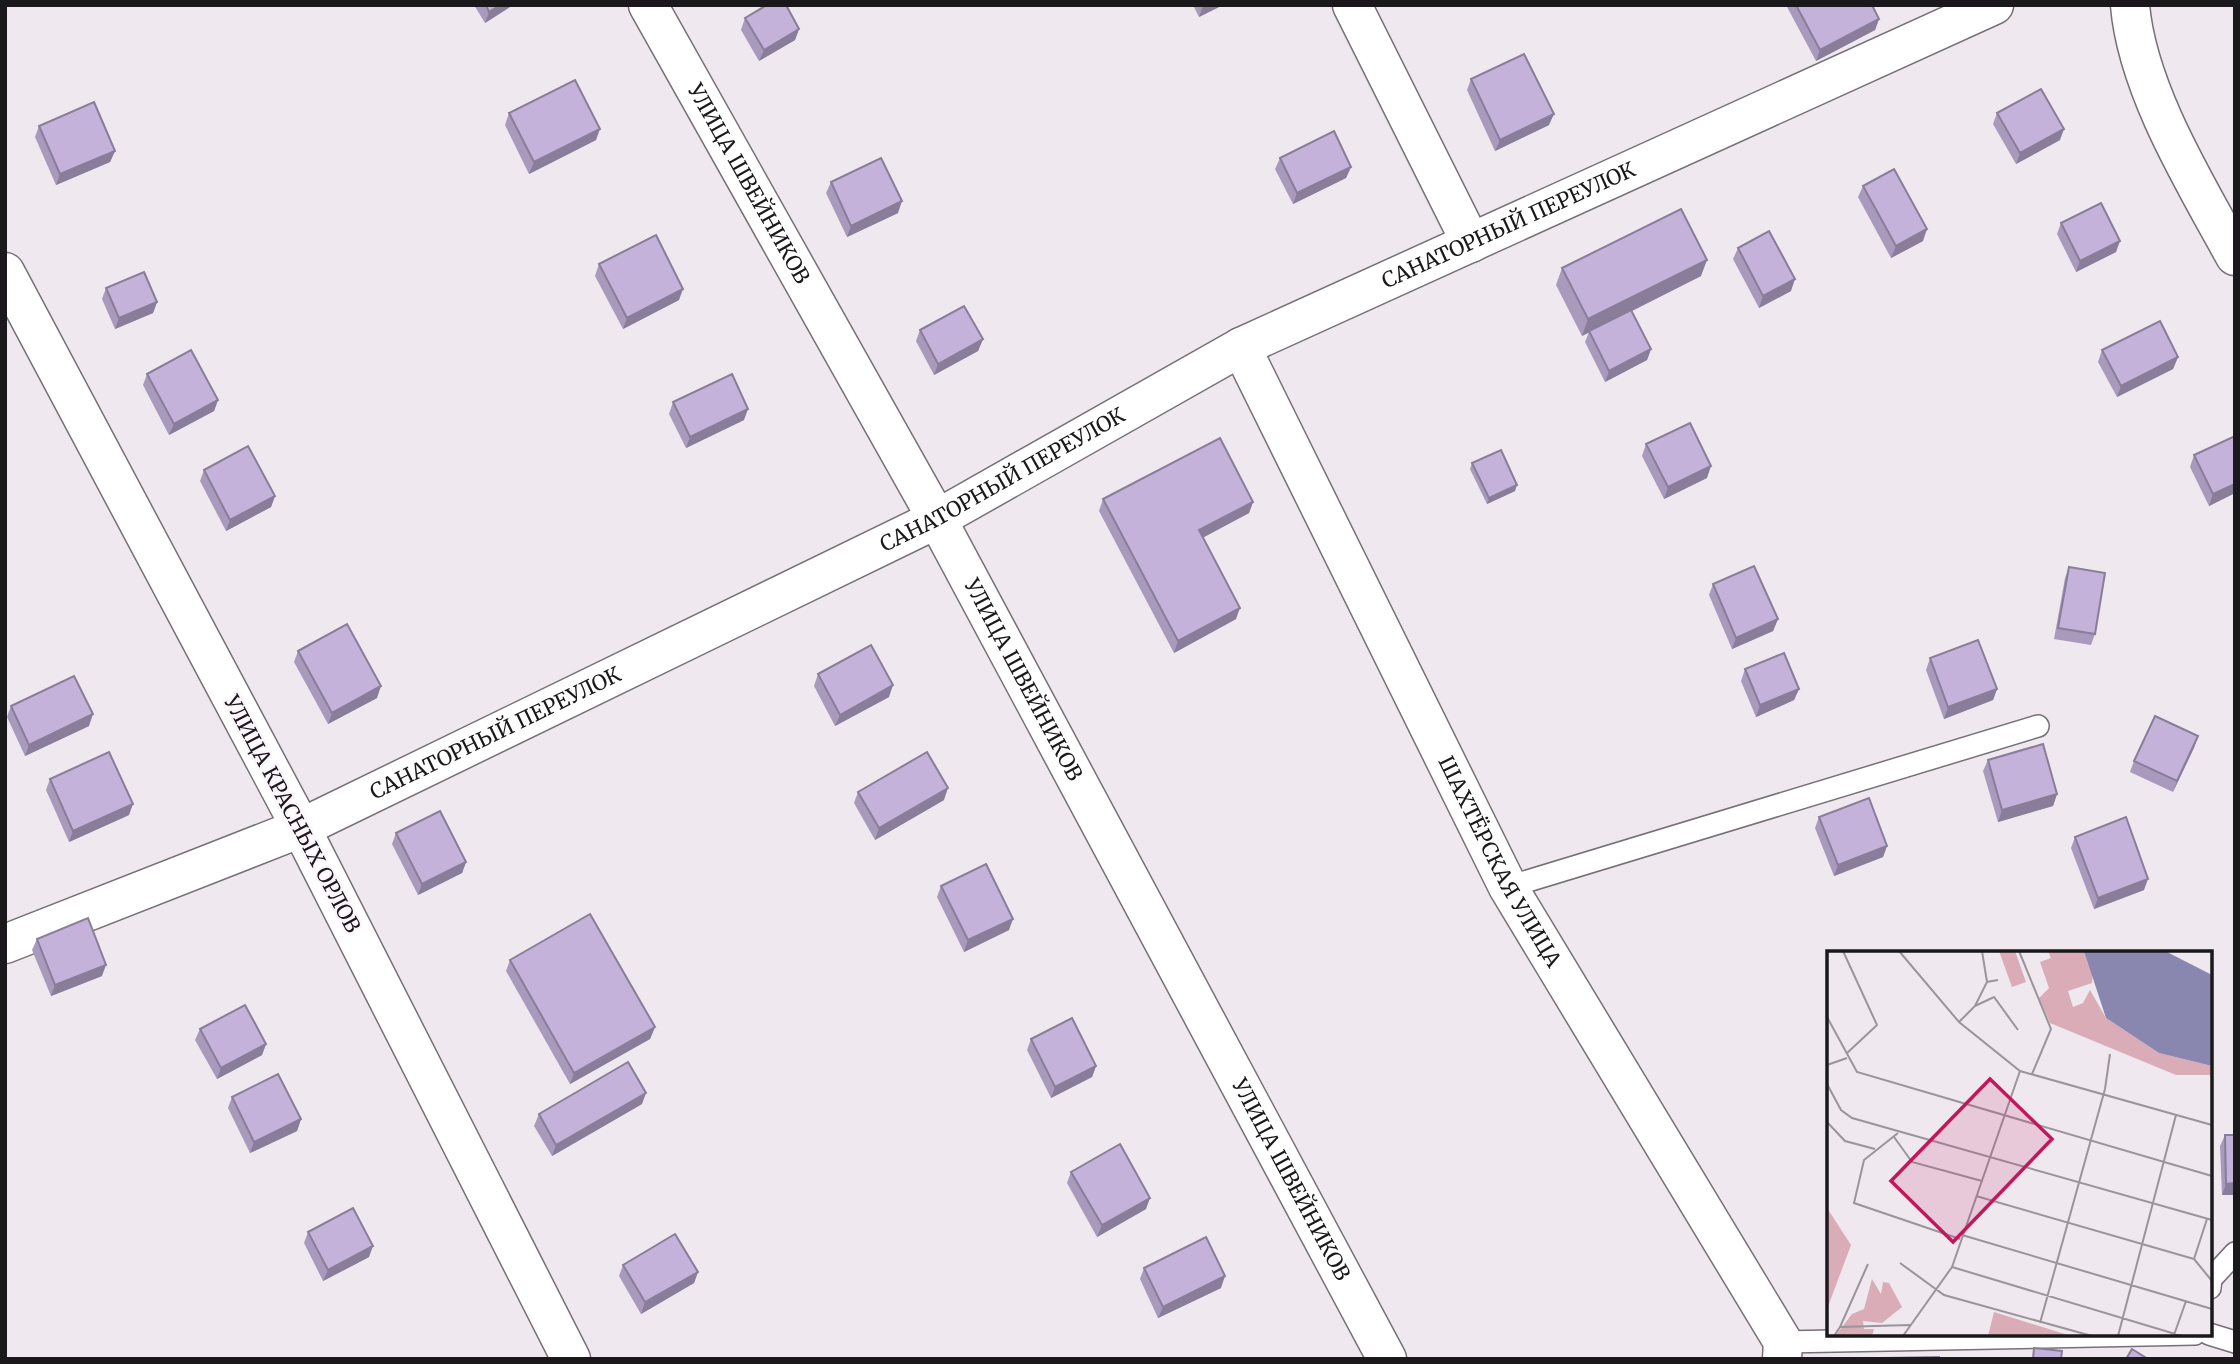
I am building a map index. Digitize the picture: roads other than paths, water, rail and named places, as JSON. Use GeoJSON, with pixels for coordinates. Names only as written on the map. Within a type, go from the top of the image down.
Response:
{"type":"FeatureCollection","features":[{"type":"Feature","properties":{"kind":"street","name":"УЛИЦА ШВЕЙНИКОВ"},"geometry":{"type":"LineString","coordinates":[[648,5],[937,519],[1387,1359]]}},
{"type":"Feature","properties":{"kind":"street"},"geometry":{"type":"LineString","coordinates":[[1352,5],[1471,243]]}},
{"type":"Feature","properties":{"kind":"street","name":"САНАТОРНЫЙ ПЕРЕУЛОК"},"geometry":{"type":"LineString","coordinates":[[5,944],[301,828],[937,519],[1241,347],[1994,5]]}},
{"type":"Feature","properties":{"kind":"street"},"geometry":{"type":"LineString","coordinates":[[2130,5],[2143,65],[2167,124],[2235,256]]}},
{"type":"Feature","properties":{"kind":"street","name":"УЛИЦА КРАСНЫХ ОРЛОВ"},"geometry":{"type":"LineString","coordinates":[[5,272],[301,828],[571,1359]]}},
{"type":"Feature","properties":{"kind":"street","name":"ШАХТЁРСКАЯ УЛИЦА"},"geometry":{"type":"LineString","coordinates":[[1241,347],[1508,887],[1782,1350]]}},
{"type":"Feature","properties":{"kind":"lane"},"geometry":{"type":"LineString","coordinates":[[1508,887],[2038,726]]}},
{"type":"Feature","properties":{"kind":"lane"},"geometry":{"type":"LineString","coordinates":[[2212,1278],[2235,1253]]}},
{"type":"Feature","properties":{"kind":"lane"},"geometry":{"type":"LineString","coordinates":[[2212,1335],[2235,1342]]}},
{"type":"Feature","properties":{"kind":"lane"},"geometry":{"type":"LineString","coordinates":[[1782,1350],[2143,1336]]}}]}
